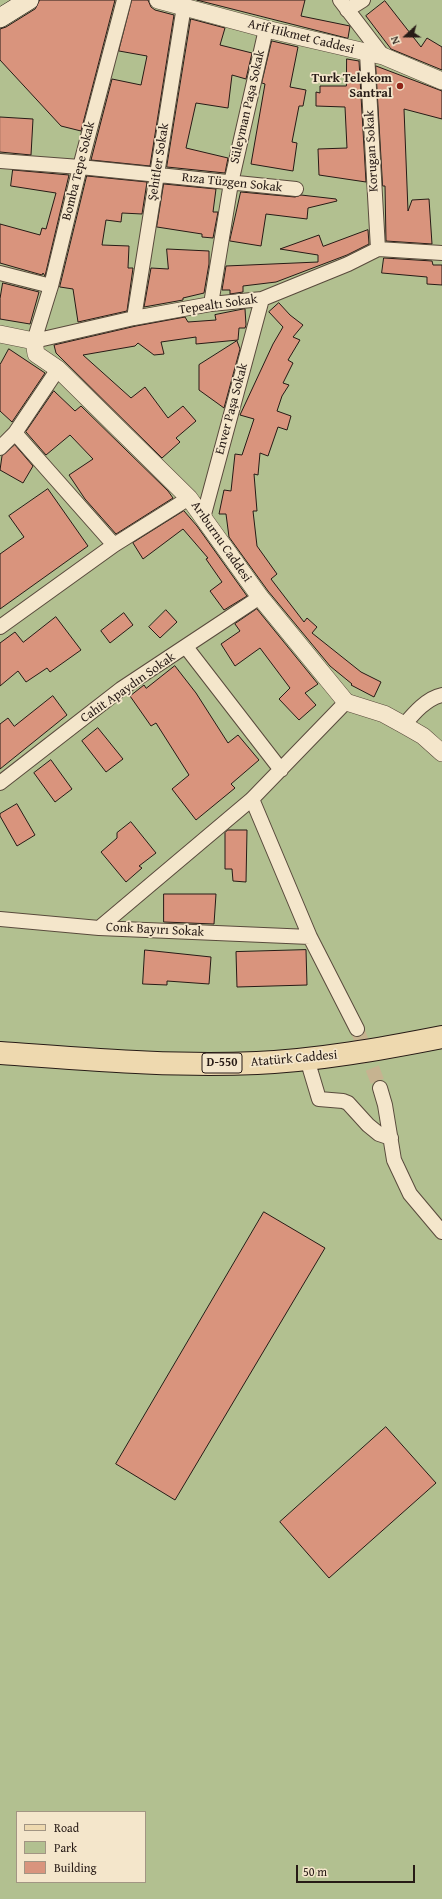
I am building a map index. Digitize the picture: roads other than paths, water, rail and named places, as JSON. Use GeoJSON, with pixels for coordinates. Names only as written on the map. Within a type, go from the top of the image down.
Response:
{"type":"FeatureCollection","features":[{"type":"Feature","properties":{"kind":"main road"},"geometry":{"type":"LineString","coordinates":[[0,18],[29,0]]}},
{"type":"Feature","properties":{"kind":"main road","name":"Atatürk Caddesi"},"geometry":{"type":"LineString","coordinates":[[0,1053],[191,1064],[257,1063],[367,1051],[442,1038]]}},
{"type":"Feature","properties":{"kind":"street","name":"Bomba Tepe Sokak"},"geometry":{"type":"LineString","coordinates":[[34,341],[51,286],[80,167],[124,0]]}},
{"type":"Feature","properties":{"kind":"street","name":"Arif Hikmet Caddesi"},"geometry":{"type":"LineString","coordinates":[[158,0],[266,29],[375,55],[442,81]]}},
{"type":"Feature","properties":{"kind":"street"},"geometry":{"type":"LineString","coordinates":[[362,0],[344,5],[375,55]]}},
{"type":"Feature","properties":{"kind":"street","name":"Şehitler Sokak"},"geometry":{"type":"LineString","coordinates":[[134,318],[184,6]]}},
{"type":"Feature","properties":{"kind":"street","name":"Süleyman Paşa Sokak"},"geometry":{"type":"LineString","coordinates":[[211,304],[231,183],[266,29]]}},
{"type":"Feature","properties":{"kind":"street","name":"Korugan Sokak"},"geometry":{"type":"LineString","coordinates":[[375,55],[378,250]]}},
{"type":"Feature","properties":{"kind":"street","name":"Rıza Tüzgen Sokak"},"geometry":{"type":"LineString","coordinates":[[0,162],[80,167],[296,189]]}},
{"type":"Feature","properties":{"kind":"street","name":"Tepealtı Sokak"},"geometry":{"type":"LineString","coordinates":[[34,341],[134,318],[211,304],[262,299],[348,264],[378,250],[442,253]]}},
{"type":"Feature","properties":{"kind":"street"},"geometry":{"type":"LineString","coordinates":[[0,273],[51,286]]}},
{"type":"Feature","properties":{"kind":"street","name":"Enver Paşa Sokak"},"geometry":{"type":"LineString","coordinates":[[203,518],[262,299]]}},
{"type":"Feature","properties":{"kind":"street"},"geometry":{"type":"LineString","coordinates":[[0,334],[34,341]]}},
{"type":"Feature","properties":{"kind":"street","name":"Arıburnu Caddesi"},"geometry":{"type":"LineString","coordinates":[[34,341],[36,354],[58,369],[189,498],[260,597],[346,702]]}},
{"type":"Feature","properties":{"kind":"street"},"geometry":{"type":"LineString","coordinates":[[0,448],[15,433],[58,369]]}},
{"type":"Feature","properties":{"kind":"street"},"geometry":{"type":"LineString","coordinates":[[15,433],[114,544]]}},
{"type":"Feature","properties":{"kind":"street"},"geometry":{"type":"LineString","coordinates":[[0,627],[114,544],[189,498]]}},
{"type":"Feature","properties":{"kind":"street","name":"Cahit Apaydın Sokak"},"geometry":{"type":"LineString","coordinates":[[0,783],[121,689],[260,597]]}},
{"type":"Feature","properties":{"kind":"street"},"geometry":{"type":"LineString","coordinates":[[186,647],[281,770]]}},
{"type":"Feature","properties":{"kind":"street"},"geometry":{"type":"LineString","coordinates":[[404,725],[415,712],[435,696],[442,695]]}},
{"type":"Feature","properties":{"kind":"street"},"geometry":{"type":"LineString","coordinates":[[346,702],[384,714],[423,736],[442,753]]}},
{"type":"Feature","properties":{"kind":"street","name":"Conk Bayırı Sokak"},"geometry":{"type":"LineString","coordinates":[[99,928],[252,799],[346,702]]}},
{"type":"Feature","properties":{"kind":"street"},"geometry":{"type":"LineString","coordinates":[[252,799],[310,937],[357,1029]]}},
{"type":"Feature","properties":{"kind":"street"},"geometry":{"type":"LineString","coordinates":[[0,919],[99,928]]}},
{"type":"Feature","properties":{"kind":"street","name":"Conk Bayırı Sokak"},"geometry":{"type":"LineString","coordinates":[[99,928],[310,937]]}},
{"type":"Feature","properties":{"kind":"street"},"geometry":{"type":"LineString","coordinates":[[307,1058],[319,1099],[348,1103],[368,1125],[379,1134],[391,1138]]}},
{"type":"Feature","properties":{"kind":"street"},"geometry":{"type":"LineString","coordinates":[[380,1088],[385,1105],[394,1160],[410,1194],[442,1232]]}},
{"type":"Feature","properties":{"kind":"tunnel"},"geometry":{"type":"LineString","coordinates":[[357,1029],[380,1088]]}},
{"type":"Feature","properties":{"kind":"place","name":"Turk Telekom Santral"},"geometry":{"type":"Point","coordinates":[400,86]}}]}
